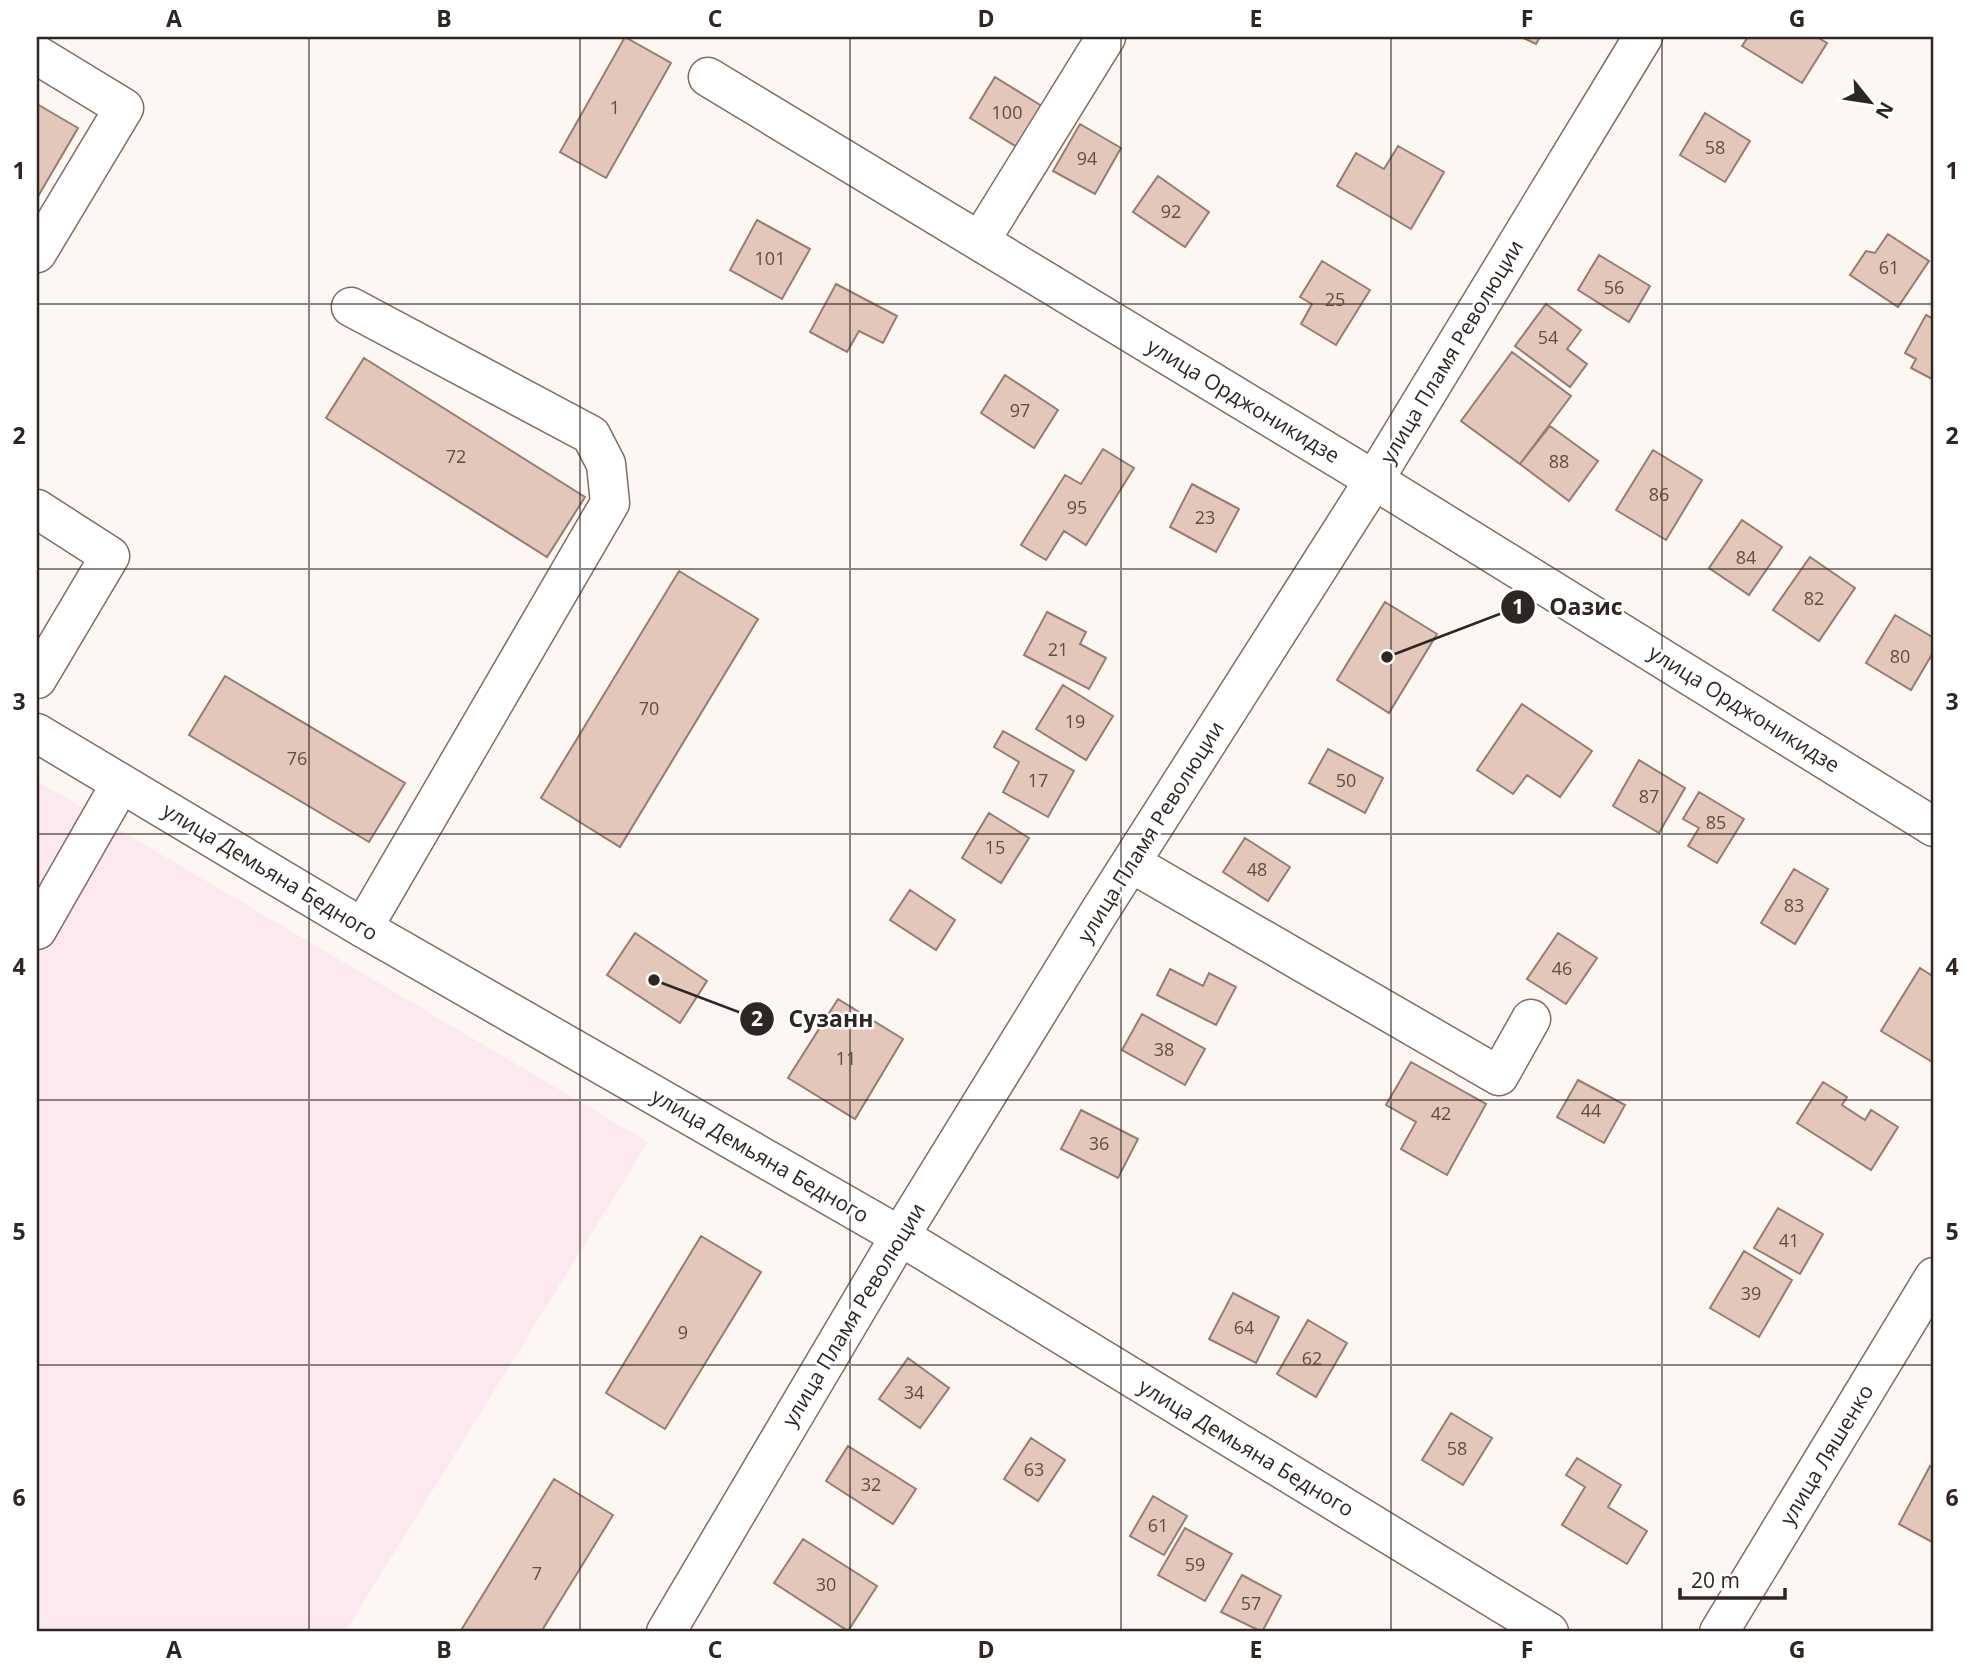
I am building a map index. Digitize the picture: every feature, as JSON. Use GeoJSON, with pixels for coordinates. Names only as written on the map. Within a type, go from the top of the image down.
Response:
{"type":"FeatureCollection","features":[{"type":"Feature","properties":{"kind":"street"},"geometry":{"type":"LineString","coordinates":[[980,241],[1106,37]]}},
{"type":"Feature","properties":{"kind":"street","name":"улица Пламя Революции"},"geometry":{"type":"LineString","coordinates":[[666,1632],[900,1236],[1131,863],[1374,480],[1643,37]]}},
{"type":"Feature","properties":{"kind":"street"},"geometry":{"type":"LineString","coordinates":[[37,55],[124,108],[37,253]]}},
{"type":"Feature","properties":{"kind":"street","name":"улица Орджоникидзе"},"geometry":{"type":"LineString","coordinates":[[708,77],[1374,480],[1934,827]]}},
{"type":"Feature","properties":{"kind":"street"},"geometry":{"type":"LineString","coordinates":[[351,307],[591,435],[606,464],[610,503],[363,928]]}},
{"type":"Feature","properties":{"kind":"street"},"geometry":{"type":"LineString","coordinates":[[37,509],[110,556],[37,679]]}},
{"type":"Feature","properties":{"kind":"street","name":"улица Демьяна Бедного"},"geometry":{"type":"LineString","coordinates":[[37,733],[363,928],[900,1236],[1549,1632]]}},
{"type":"Feature","properties":{"kind":"street"},"geometry":{"type":"LineString","coordinates":[[37,930],[121,783]]}},
{"type":"Feature","properties":{"kind":"street"},"geometry":{"type":"LineString","coordinates":[[1131,863],[1499,1076],[1531,1019]]}},
{"type":"Feature","properties":{"kind":"street","name":"улица Ляшенко"},"geometry":{"type":"LineString","coordinates":[[1719,1632],[1934,1277]]}},
{"type":"Feature","properties":{"kind":"shaded area"},"geometry":{"type":"Polygon","coordinates":[[[37,781],[648,1142],[345,1632],[37,1632],[37,781]]]}},
{"type":"Feature","properties":{"kind":"building"},"geometry":{"type":"Polygon","coordinates":[[[625,37],[671,63],[606,178],[560,152],[625,37]]]}},
{"type":"Feature","properties":{"kind":"building"},"geometry":{"type":"Polygon","coordinates":[[[1521,37],[1540,37],[1536,44],[1521,37]]]}},
{"type":"Feature","properties":{"kind":"building"},"geometry":{"type":"Polygon","coordinates":[[[1748,37],[1817,37],[1827,43],[1802,83],[1742,46],[1748,37]]]}},
{"type":"Feature","properties":{"kind":"building"},"geometry":{"type":"Polygon","coordinates":[[[995,77],[1045,108],[1020,149],[970,118],[995,77]]]}},
{"type":"Feature","properties":{"kind":"building"},"geometry":{"type":"Polygon","coordinates":[[[37,104],[78,128],[37,198],[37,104]]]}},
{"type":"Feature","properties":{"kind":"building"},"geometry":{"type":"Polygon","coordinates":[[[1705,113],[1750,141],[1725,182],[1680,155],[1705,113]]]}},
{"type":"Feature","properties":{"kind":"building"},"geometry":{"type":"Polygon","coordinates":[[[1080,124],[1121,148],[1095,194],[1053,171],[1080,124]]]}},
{"type":"Feature","properties":{"kind":"building"},"geometry":{"type":"Polygon","coordinates":[[[1398,146],[1444,172],[1411,229],[1337,186],[1356,153],[1384,169],[1398,146]]]}},
{"type":"Feature","properties":{"kind":"building"},"geometry":{"type":"Polygon","coordinates":[[[1158,176],[1209,212],[1185,247],[1133,212],[1158,176]]]}},
{"type":"Feature","properties":{"kind":"building"},"geometry":{"type":"Polygon","coordinates":[[[757,220],[810,249],[782,299],[730,270],[757,220]]]}},
{"type":"Feature","properties":{"kind":"building"},"geometry":{"type":"Polygon","coordinates":[[[1888,234],[1929,261],[1898,307],[1850,275],[1866,251],[1875,253],[1888,234]]]}},
{"type":"Feature","properties":{"kind":"building"},"geometry":{"type":"Polygon","coordinates":[[[1599,255],[1650,286],[1629,322],[1578,290],[1599,255]]]}},
{"type":"Feature","properties":{"kind":"building"},"geometry":{"type":"Polygon","coordinates":[[[1322,261],[1370,290],[1336,345],[1301,324],[1312,304],[1300,297],[1322,261]]]}},
{"type":"Feature","properties":{"kind":"building"},"geometry":{"type":"Polygon","coordinates":[[[836,284],[897,316],[883,343],[859,331],[847,352],[810,332],[836,284]]]}},
{"type":"Feature","properties":{"kind":"building"},"geometry":{"type":"Polygon","coordinates":[[[1546,304],[1581,330],[1567,349],[1587,364],[1570,387],[1515,346],[1546,304]]]}},
{"type":"Feature","properties":{"kind":"building"},"geometry":{"type":"Polygon","coordinates":[[[1926,315],[1934,319],[1934,380],[1911,368],[1916,359],[1905,353],[1926,315]]]}},
{"type":"Feature","properties":{"kind":"building"},"geometry":{"type":"Polygon","coordinates":[[[1512,352],[1571,396],[1520,464],[1461,421],[1512,352]]]}},
{"type":"Feature","properties":{"kind":"building"},"geometry":{"type":"Polygon","coordinates":[[[364,358],[585,497],[547,557],[326,418],[364,358]]]}},
{"type":"Feature","properties":{"kind":"building"},"geometry":{"type":"Polygon","coordinates":[[[1005,375],[1058,410],[1034,448],[981,413],[1005,375]]]}},
{"type":"Feature","properties":{"kind":"building"},"geometry":{"type":"Polygon","coordinates":[[[1550,426],[1598,461],[1569,501],[1520,464],[1550,426]]]}},
{"type":"Feature","properties":{"kind":"building"},"geometry":{"type":"Polygon","coordinates":[[[1103,449],[1134,468],[1086,545],[1064,531],[1046,560],[1021,545],[1065,475],[1081,484],[1103,449]]]}},
{"type":"Feature","properties":{"kind":"building"},"geometry":{"type":"Polygon","coordinates":[[[1653,450],[1702,480],[1666,540],[1616,510],[1653,450]]]}},
{"type":"Feature","properties":{"kind":"building"},"geometry":{"type":"Polygon","coordinates":[[[1192,484],[1239,509],[1216,552],[1170,527],[1192,484]]]}},
{"type":"Feature","properties":{"kind":"building"},"geometry":{"type":"Polygon","coordinates":[[[1742,520],[1782,547],[1749,595],[1709,568],[1742,520]]]}},
{"type":"Feature","properties":{"kind":"building"},"geometry":{"type":"Polygon","coordinates":[[[1810,557],[1855,588],[1819,641],[1773,610],[1810,557]]]}},
{"type":"Feature","properties":{"kind":"building"},"geometry":{"type":"Polygon","coordinates":[[[679,571],[758,619],[620,847],[541,798],[679,571]]]}},
{"type":"Feature","properties":{"kind":"building"},"geometry":{"type":"Polygon","coordinates":[[[1385,602],[1437,634],[1389,713],[1337,680],[1385,602]]]}},
{"type":"Feature","properties":{"kind":"building"},"geometry":{"type":"Polygon","coordinates":[[[1047,612],[1086,632],[1080,644],[1106,658],[1089,689],[1024,655],[1047,612]]]}},
{"type":"Feature","properties":{"kind":"building"},"geometry":{"type":"Polygon","coordinates":[[[1895,615],[1934,638],[1934,651],[1911,690],[1866,663],[1895,615]]]}},
{"type":"Feature","properties":{"kind":"building"},"geometry":{"type":"Polygon","coordinates":[[[225,676],[405,783],[369,842],[189,735],[225,676]]]}},
{"type":"Feature","properties":{"kind":"building"},"geometry":{"type":"Polygon","coordinates":[[[1063,685],[1113,716],[1086,760],[1036,729],[1063,685]]]}},
{"type":"Feature","properties":{"kind":"building"},"geometry":{"type":"Polygon","coordinates":[[[1522,704],[1592,751],[1560,797],[1527,775],[1513,794],[1477,770],[1522,704]]]}},
{"type":"Feature","properties":{"kind":"building"},"geometry":{"type":"Polygon","coordinates":[[[1003,731],[1074,771],[1048,817],[1003,792],[1019,762],[994,747],[1003,731]]]}},
{"type":"Feature","properties":{"kind":"building"},"geometry":{"type":"Polygon","coordinates":[[[1328,749],[1383,778],[1365,813],[1309,783],[1328,749]]]}},
{"type":"Feature","properties":{"kind":"building"},"geometry":{"type":"Polygon","coordinates":[[[1639,760],[1685,788],[1659,833],[1613,806],[1639,760]]]}},
{"type":"Feature","properties":{"kind":"building"},"geometry":{"type":"Polygon","coordinates":[[[1699,792],[1744,819],[1717,863],[1688,846],[1699,828],[1683,819],[1699,792]]]}},
{"type":"Feature","properties":{"kind":"building"},"geometry":{"type":"Polygon","coordinates":[[[989,813],[1029,838],[1001,883],[962,858],[989,813]]]}},
{"type":"Feature","properties":{"kind":"building"},"geometry":{"type":"Polygon","coordinates":[[[1245,838],[1290,867],[1268,901],[1223,872],[1245,838]]]}},
{"type":"Feature","properties":{"kind":"building"},"geometry":{"type":"Polygon","coordinates":[[[1794,869],[1828,889],[1795,944],[1761,923],[1794,869]]]}},
{"type":"Feature","properties":{"kind":"building"},"geometry":{"type":"Polygon","coordinates":[[[910,890],[955,920],[936,950],[890,920],[910,890]]]}},
{"type":"Feature","properties":{"kind":"building"},"geometry":{"type":"Polygon","coordinates":[[[635,933],[707,981],[680,1023],[607,975],[635,933]]]}},
{"type":"Feature","properties":{"kind":"building"},"geometry":{"type":"Polygon","coordinates":[[[1558,933],[1597,958],[1566,1004],[1527,979],[1558,933]]]}},
{"type":"Feature","properties":{"kind":"building"},"geometry":{"type":"Polygon","coordinates":[[[1920,968],[1934,977],[1934,1063],[1881,1031],[1920,968]]]}},
{"type":"Feature","properties":{"kind":"building"},"geometry":{"type":"Polygon","coordinates":[[[1170,969],[1203,986],[1209,973],[1236,987],[1216,1025],[1157,995],[1170,969]]]}},
{"type":"Feature","properties":{"kind":"building"},"geometry":{"type":"Polygon","coordinates":[[[838,999],[903,1039],[855,1119],[788,1078],[838,999]]]}},
{"type":"Feature","properties":{"kind":"building"},"geometry":{"type":"Polygon","coordinates":[[[1142,1014],[1205,1049],[1185,1085],[1122,1050],[1142,1014]]]}},
{"type":"Feature","properties":{"kind":"building"},"geometry":{"type":"Polygon","coordinates":[[[1411,1062],[1486,1104],[1447,1175],[1401,1149],[1416,1122],[1386,1105],[1411,1062]]]}},
{"type":"Feature","properties":{"kind":"building"},"geometry":{"type":"Polygon","coordinates":[[[1578,1080],[1625,1105],[1604,1143],[1557,1117],[1578,1080]]]}},
{"type":"Feature","properties":{"kind":"building"},"geometry":{"type":"Polygon","coordinates":[[[1823,1082],[1847,1097],[1842,1105],[1865,1120],[1871,1110],[1898,1127],[1871,1170],[1797,1123],[1823,1082]]]}},
{"type":"Feature","properties":{"kind":"building"},"geometry":{"type":"Polygon","coordinates":[[[1081,1110],[1138,1139],[1118,1178],[1061,1149],[1081,1110]]]}},
{"type":"Feature","properties":{"kind":"building"},"geometry":{"type":"Polygon","coordinates":[[[1778,1208],[1823,1234],[1800,1274],[1754,1248],[1778,1208]]]}},
{"type":"Feature","properties":{"kind":"building"},"geometry":{"type":"Polygon","coordinates":[[[701,1236],[761,1272],[665,1429],[606,1393],[701,1236]]]}},
{"type":"Feature","properties":{"kind":"building"},"geometry":{"type":"Polygon","coordinates":[[[1744,1251],[1792,1280],[1759,1337],[1710,1308],[1744,1251]]]}},
{"type":"Feature","properties":{"kind":"building"},"geometry":{"type":"Polygon","coordinates":[[[1233,1293],[1279,1317],[1256,1363],[1209,1339],[1233,1293]]]}},
{"type":"Feature","properties":{"kind":"building"},"geometry":{"type":"Polygon","coordinates":[[[1308,1320],[1347,1343],[1316,1397],[1277,1374],[1308,1320]]]}},
{"type":"Feature","properties":{"kind":"building"},"geometry":{"type":"Polygon","coordinates":[[[908,1358],[949,1388],[920,1428],[879,1399],[908,1358]]]}},
{"type":"Feature","properties":{"kind":"building"},"geometry":{"type":"Polygon","coordinates":[[[1451,1413],[1492,1438],[1463,1485],[1422,1460],[1451,1413]]]}},
{"type":"Feature","properties":{"kind":"building"},"geometry":{"type":"Polygon","coordinates":[[[1031,1438],[1065,1460],[1038,1501],[1004,1479],[1031,1438]]]}},
{"type":"Feature","properties":{"kind":"building"},"geometry":{"type":"Polygon","coordinates":[[[848,1446],[916,1489],[893,1524],[826,1481],[848,1446]]]}},
{"type":"Feature","properties":{"kind":"building"},"geometry":{"type":"Polygon","coordinates":[[[1577,1458],[1621,1485],[1608,1507],[1647,1531],[1627,1564],[1562,1525],[1585,1487],[1566,1475],[1577,1458]]]}},
{"type":"Feature","properties":{"kind":"building"},"geometry":{"type":"Polygon","coordinates":[[[1930,1466],[1934,1468],[1934,1543],[1899,1524],[1930,1466]]]}},
{"type":"Feature","properties":{"kind":"building"},"geometry":{"type":"Polygon","coordinates":[[[554,1479],[613,1515],[541,1632],[460,1632],[554,1479]]]}},
{"type":"Feature","properties":{"kind":"building"},"geometry":{"type":"Polygon","coordinates":[[[1153,1496],[1187,1516],[1164,1555],[1130,1536],[1153,1496]]]}},
{"type":"Feature","properties":{"kind":"building"},"geometry":{"type":"Polygon","coordinates":[[[1185,1528],[1232,1554],[1205,1601],[1158,1575],[1185,1528]]]}},
{"type":"Feature","properties":{"kind":"building"},"geometry":{"type":"Polygon","coordinates":[[[803,1539],[877,1586],[848,1631],[774,1583],[803,1539]]]}},
{"type":"Feature","properties":{"kind":"building"},"geometry":{"type":"Polygon","coordinates":[[[1242,1575],[1281,1596],[1262,1632],[1221,1612],[1242,1575]]]}},
{"type":"Feature","properties":{"kind":"place","name":"Оазис"},"geometry":{"type":"Point","coordinates":[1387,657]}},
{"type":"Feature","properties":{"kind":"place","name":"Сузанн"},"geometry":{"type":"Point","coordinates":[654,980]}}]}
